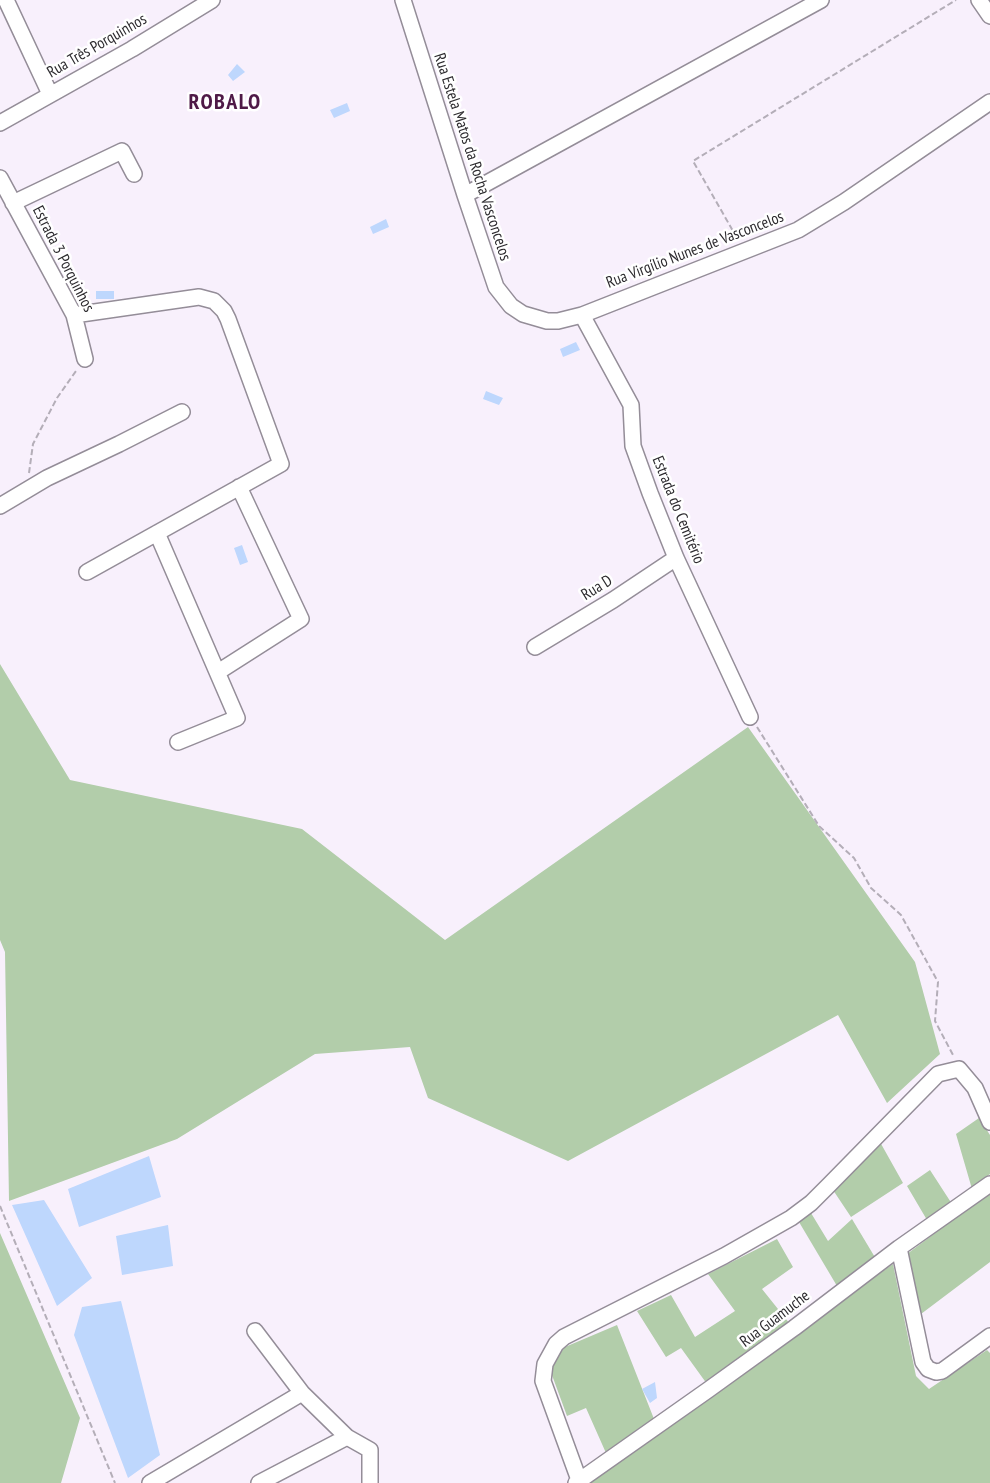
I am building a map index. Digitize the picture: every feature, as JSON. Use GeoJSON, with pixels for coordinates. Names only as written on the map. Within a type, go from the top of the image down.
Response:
{"type":"FeatureCollection","features":[{"type":"Feature","properties":{"kind":"street"},"geometry":{"type":"LineString","coordinates":[[6,0],[50,94]]}},
{"type":"Feature","properties":{"kind":"street","name":"Rua Três Porquinhos"},"geometry":{"type":"LineString","coordinates":[[0,123],[132,49],[212,0]]}},
{"type":"Feature","properties":{"kind":"street","name":"Rua Estela Matos da Rocha Vasconcelos"},"geometry":{"type":"LineString","coordinates":[[403,0],[496,286],[511,306],[523,314]]}},
{"type":"Feature","properties":{"kind":"street"},"geometry":{"type":"LineString","coordinates":[[465,195],[821,0]]}},
{"type":"Feature","properties":{"kind":"street"},"geometry":{"type":"LineString","coordinates":[[979,0],[990,16]]}},
{"type":"Feature","properties":{"kind":"street","name":"Rua Virgílio Nunes de Vasconcelos"},"geometry":{"type":"LineString","coordinates":[[523,314],[547,321],[558,321],[582,315],[798,230],[990,102]]}},
{"type":"Feature","properties":{"kind":"street"},"geometry":{"type":"LineString","coordinates":[[14,203],[122,151],[134,174]]}},
{"type":"Feature","properties":{"kind":"street","name":"Estrada 3 Porquinhos"},"geometry":{"type":"LineString","coordinates":[[0,178],[74,315],[85,359]]}},
{"type":"Feature","properties":{"kind":"street"},"geometry":{"type":"LineString","coordinates":[[74,315],[199,297],[220,305],[228,319],[281,464],[87,572]]}},
{"type":"Feature","properties":{"kind":"street","name":"Estrada do Cemitério"},"geometry":{"type":"LineString","coordinates":[[582,315],[630,405],[633,446],[650,493],[676,558],[750,717]]}},
{"type":"Feature","properties":{"kind":"street"},"geometry":{"type":"LineString","coordinates":[[0,506],[27,488],[182,412]]}},
{"type":"Feature","properties":{"kind":"street"},"geometry":{"type":"LineString","coordinates":[[218,672],[301,619],[239,487]]}},
{"type":"Feature","properties":{"kind":"street"},"geometry":{"type":"LineString","coordinates":[[157,533],[237,718],[178,742]]}},
{"type":"Feature","properties":{"kind":"street","name":"Rua D"},"geometry":{"type":"LineString","coordinates":[[535,647],[613,600],[676,558]]}},
{"type":"Feature","properties":{"kind":"street"},"geometry":{"type":"LineString","coordinates":[[578,1481],[543,1381],[544,1364],[556,1344],[564,1337],[724,1256],[791,1218],[811,1203],[938,1074],[959,1069],[975,1088],[990,1122]]}},
{"type":"Feature","properties":{"kind":"street","name":"Rua Guamuche"},"geometry":{"type":"LineString","coordinates":[[578,1481],[746,1363],[899,1248],[990,1184]]}},
{"type":"Feature","properties":{"kind":"street"},"geometry":{"type":"LineString","coordinates":[[899,1248],[923,1362],[928,1369],[936,1372],[942,1371],[990,1336]]}},
{"type":"Feature","properties":{"kind":"street"},"geometry":{"type":"LineString","coordinates":[[255,1331],[302,1393],[347,1437],[370,1450],[370,1483]]}},
{"type":"Feature","properties":{"kind":"street"},"geometry":{"type":"LineString","coordinates":[[150,1483],[302,1393]]}},
{"type":"Feature","properties":{"kind":"street"},"geometry":{"type":"LineString","coordinates":[[259,1483],[347,1437]]}},
{"type":"Feature","properties":{"kind":"path"},"geometry":{"type":"LineString","coordinates":[[745,251],[693,161],[956,0]]}},
{"type":"Feature","properties":{"kind":"path"},"geometry":{"type":"LineString","coordinates":[[27,488],[33,444],[57,398],[85,359]]}},
{"type":"Feature","properties":{"kind":"path"},"geometry":{"type":"LineString","coordinates":[[750,717],[819,826],[854,858],[871,888],[901,915],[938,982],[935,1021],[959,1069]]}},
{"type":"Feature","properties":{"kind":"path"},"geometry":{"type":"LineString","coordinates":[[0,1206],[115,1483]]}},
{"type":"Feature","properties":{"kind":"green space"},"geometry":{"type":"Polygon","coordinates":[[[0,664],[70,780],[302,829],[445,940],[748,727],[915,962],[940,1054],[887,1103],[838,1015],[568,1161],[428,1098],[410,1047],[315,1054],[177,1139],[9,1201],[5,952],[0,940],[0,664]]]}},
{"type":"Feature","properties":{"kind":"green space"},"geometry":{"type":"Polygon","coordinates":[[[979,1118],[990,1135],[990,1174],[972,1189],[956,1134],[979,1118]]]}},
{"type":"Feature","properties":{"kind":"green space"},"geometry":{"type":"Polygon","coordinates":[[[880,1142],[903,1183],[851,1217],[833,1190],[880,1142]]]}},
{"type":"Feature","properties":{"kind":"green space"},"geometry":{"type":"Polygon","coordinates":[[[930,1170],[952,1204],[927,1220],[907,1186],[930,1170]]]}},
{"type":"Feature","properties":{"kind":"green space"},"geometry":{"type":"Polygon","coordinates":[[[990,1192],[990,1262],[921,1314],[907,1254],[990,1192]]]}},
{"type":"Feature","properties":{"kind":"green space"},"geometry":{"type":"Polygon","coordinates":[[[811,1213],[828,1241],[852,1219],[876,1259],[837,1286],[799,1222],[811,1213]]]}},
{"type":"Feature","properties":{"kind":"green space"},"geometry":{"type":"Polygon","coordinates":[[[0,1233],[80,1418],[61,1483],[0,1483],[0,1233]]]}},
{"type":"Feature","properties":{"kind":"green space"},"geometry":{"type":"Polygon","coordinates":[[[777,1239],[793,1267],[762,1289],[790,1324],[707,1384],[681,1348],[666,1357],[637,1311],[671,1295],[695,1337],[735,1311],[708,1274],[777,1239]]]}},
{"type":"Feature","properties":{"kind":"green space"},"geometry":{"type":"Polygon","coordinates":[[[893,1264],[916,1376],[929,1389],[987,1350],[990,1353],[990,1483],[584,1483],[893,1264]]]}},
{"type":"Feature","properties":{"kind":"green space"},"geometry":{"type":"Polygon","coordinates":[[[617,1325],[654,1419],[606,1453],[586,1408],[567,1416],[549,1367],[565,1347],[617,1325]]]}},
{"type":"Feature","properties":{"kind":"water"},"geometry":{"type":"Polygon","coordinates":[[[237,64],[245,72],[233,81],[228,75],[237,64]]]}},
{"type":"Feature","properties":{"kind":"water"},"geometry":{"type":"Polygon","coordinates":[[[347,103],[350,111],[334,118],[330,110],[347,103]]]}},
{"type":"Feature","properties":{"kind":"water"},"geometry":{"type":"Polygon","coordinates":[[[386,219],[389,227],[373,234],[370,227],[386,219]]]}},
{"type":"Feature","properties":{"kind":"water"},"geometry":{"type":"Polygon","coordinates":[[[96,291],[114,291],[114,299],[96,299],[96,291]]]}},
{"type":"Feature","properties":{"kind":"water"},"geometry":{"type":"Polygon","coordinates":[[[576,342],[580,350],[563,357],[560,349],[576,342]]]}},
{"type":"Feature","properties":{"kind":"water"},"geometry":{"type":"Polygon","coordinates":[[[486,391],[503,398],[499,405],[483,399],[486,391]]]}},
{"type":"Feature","properties":{"kind":"water"},"geometry":{"type":"Polygon","coordinates":[[[242,545],[248,562],[240,565],[234,548],[242,545]]]}},
{"type":"Feature","properties":{"kind":"water"},"geometry":{"type":"Polygon","coordinates":[[[149,1156],[161,1197],[79,1227],[68,1189],[149,1156]]]}},
{"type":"Feature","properties":{"kind":"water"},"geometry":{"type":"Polygon","coordinates":[[[44,1200],[92,1278],[57,1306],[12,1205],[44,1200]]]}},
{"type":"Feature","properties":{"kind":"water"},"geometry":{"type":"Polygon","coordinates":[[[168,1225],[173,1266],[122,1275],[116,1236],[168,1225]]]}},
{"type":"Feature","properties":{"kind":"water"},"geometry":{"type":"Polygon","coordinates":[[[121,1301],[160,1455],[128,1478],[74,1335],[82,1307],[121,1301]]]}},
{"type":"Feature","properties":{"kind":"water"},"geometry":{"type":"Polygon","coordinates":[[[655,1382],[657,1398],[650,1403],[642,1389],[655,1382]]]}},
{"type":"Feature","properties":{"kind":"district","name":"ROBALO"},"geometry":{"type":"Point","coordinates":[225,103]}}]}
